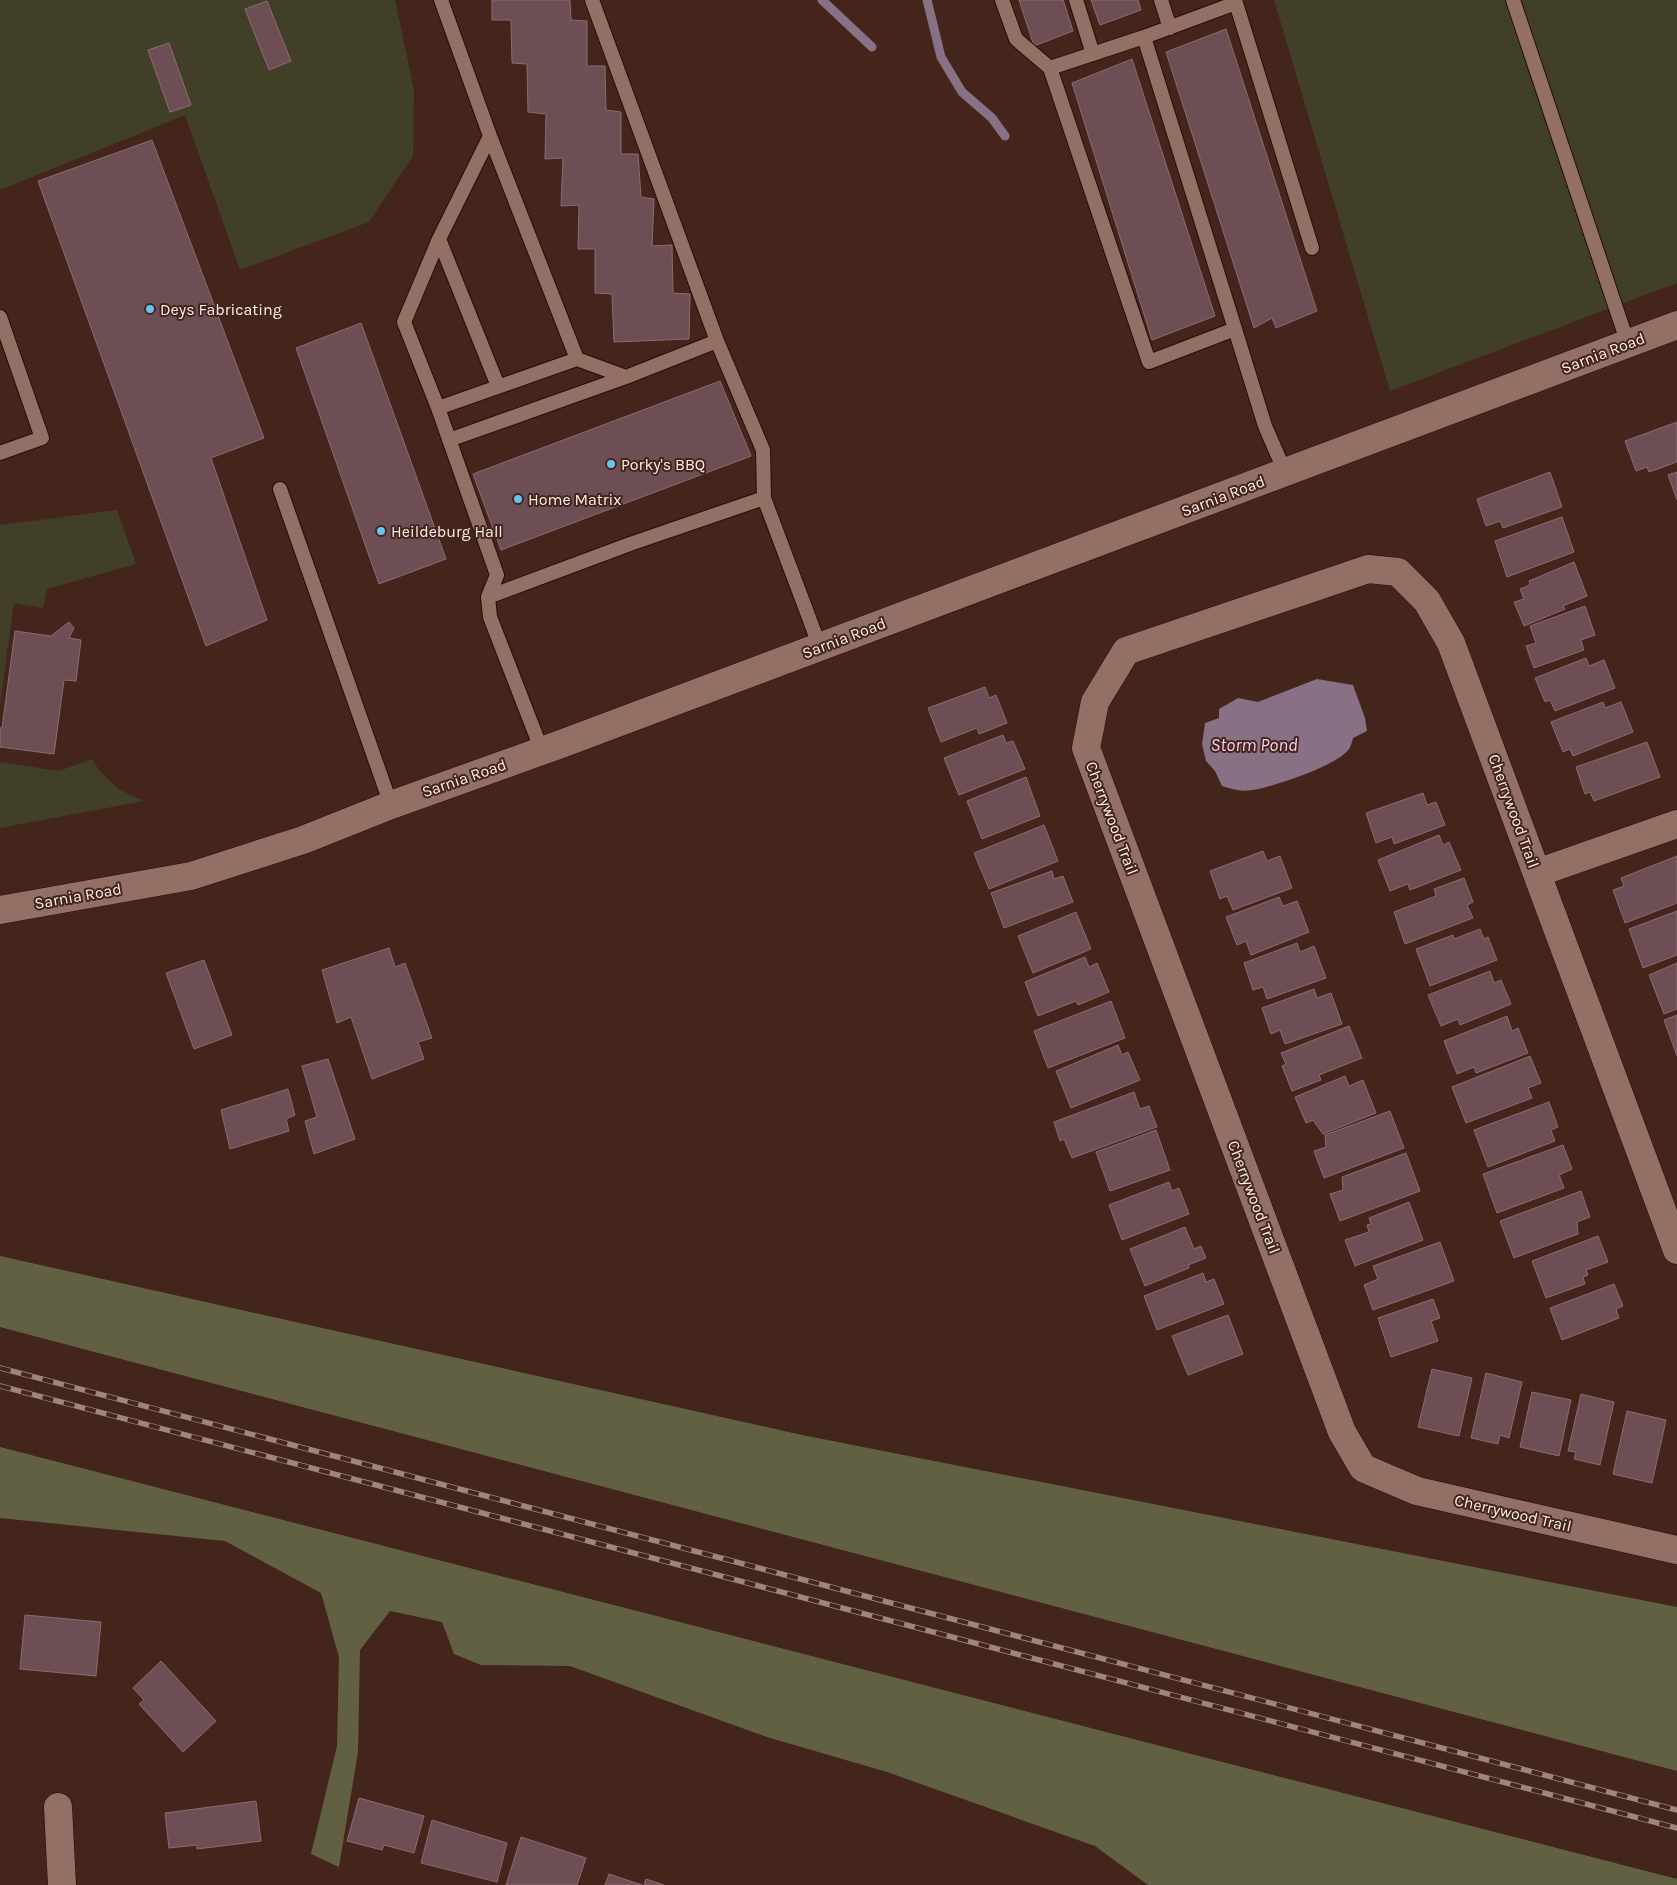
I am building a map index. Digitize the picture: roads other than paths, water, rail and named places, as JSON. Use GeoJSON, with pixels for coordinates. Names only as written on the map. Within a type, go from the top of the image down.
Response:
{"type":"FeatureCollection","features":[{"type":"Feature","properties":{"kind":"street","name":"Sarnia Road"},"geometry":{"type":"LineString","coordinates":[[0,910],[191,876],[302,840],[391,804],[542,751],[1677,325]]}},
{"type":"Feature","properties":{"kind":"street","name":"Cherrywood Trail"},"geometry":{"type":"LineString","coordinates":[[1677,1250],[1451,643],[1427,601],[1398,572],[1368,569],[1126,651],[1094,702],[1086,748],[1342,1432],[1363,1468],[1417,1491],[1677,1550]]}},
{"type":"Feature","properties":{"kind":"street"},"geometry":{"type":"LineString","coordinates":[[1537,873],[1677,824]]}},
{"type":"Feature","properties":{"kind":"street"},"geometry":{"type":"LineString","coordinates":[[58,1807],[62,1885]]}},
{"type":"Feature","properties":{"kind":"lane"},"geometry":{"type":"LineString","coordinates":[[441,0],[490,136],[577,359]]}},
{"type":"Feature","properties":{"kind":"lane"},"geometry":{"type":"LineString","coordinates":[[592,0],[717,341],[763,450],[764,498],[820,647]]}},
{"type":"Feature","properties":{"kind":"lane"},"geometry":{"type":"LineString","coordinates":[[1002,0],[1016,39],[1050,68],[1149,362],[1235,329]]}},
{"type":"Feature","properties":{"kind":"lane"},"geometry":{"type":"LineString","coordinates":[[1076,0],[1093,54]]}},
{"type":"Feature","properties":{"kind":"lane"},"geometry":{"type":"LineString","coordinates":[[1161,0],[1170,28]]}},
{"type":"Feature","properties":{"kind":"lane"},"geometry":{"type":"LineString","coordinates":[[1513,0],[1628,344]]}},
{"type":"Feature","properties":{"kind":"lane"},"geometry":{"type":"LineString","coordinates":[[1050,68],[1170,28],[1235,2],[1312,248]]}},
{"type":"Feature","properties":{"kind":"lane"},"geometry":{"type":"LineString","coordinates":[[1144,37],[1265,426],[1285,472]]}},
{"type":"Feature","properties":{"kind":"lane"},"geometry":{"type":"LineString","coordinates":[[490,136],[439,239],[404,322],[438,408],[497,575],[488,597],[490,617],[542,751]]}},
{"type":"Feature","properties":{"kind":"lane"},"geometry":{"type":"LineString","coordinates":[[439,239],[498,386]]}},
{"type":"Feature","properties":{"kind":"lane"},"geometry":{"type":"LineString","coordinates":[[0,317],[42,438],[0,453]]}},
{"type":"Feature","properties":{"kind":"lane"},"geometry":{"type":"LineString","coordinates":[[449,440],[626,378],[717,341]]}},
{"type":"Feature","properties":{"kind":"lane"},"geometry":{"type":"LineString","coordinates":[[438,408],[577,359],[626,378]]}},
{"type":"Feature","properties":{"kind":"lane"},"geometry":{"type":"LineString","coordinates":[[280,489],[391,804]]}},
{"type":"Feature","properties":{"kind":"lane"},"geometry":{"type":"LineString","coordinates":[[488,597],[630,544],[764,498]]}},
{"type":"Feature","properties":{"kind":"water","name":"Storm Pond"},"geometry":{"type":"Polygon","coordinates":[[[1317,679],[1353,685],[1365,718],[1367,731],[1353,738],[1349,749],[1342,756],[1304,775],[1248,791],[1222,786],[1215,771],[1206,761],[1202,744],[1205,723],[1219,718],[1219,709],[1238,698],[1258,702],[1317,679]]]}},
{"type":"Feature","properties":{"kind":"waterway"},"geometry":{"type":"LineString","coordinates":[[822,0],[872,47]]}},
{"type":"Feature","properties":{"kind":"waterway"},"geometry":{"type":"LineString","coordinates":[[927,0],[941,57],[962,92],[992,118],[1005,136]]}},
{"type":"Feature","properties":{"kind":"railway"},"geometry":{"type":"LineString","coordinates":[[0,1368],[1677,1810]]}},
{"type":"Feature","properties":{"kind":"railway"},"geometry":{"type":"LineString","coordinates":[[0,1386],[1677,1828]]}},
{"type":"Feature","properties":{"kind":"place","name":"Deys Fabricating"},"geometry":{"type":"Point","coordinates":[150,309]}},
{"type":"Feature","properties":{"kind":"place","name":"Porky's BBQ"},"geometry":{"type":"Point","coordinates":[611,464]}},
{"type":"Feature","properties":{"kind":"place","name":"Home Matrix"},"geometry":{"type":"Point","coordinates":[518,499]}},
{"type":"Feature","properties":{"kind":"place","name":"Heildeburg Hall"},"geometry":{"type":"Point","coordinates":[381,531]}}]}
